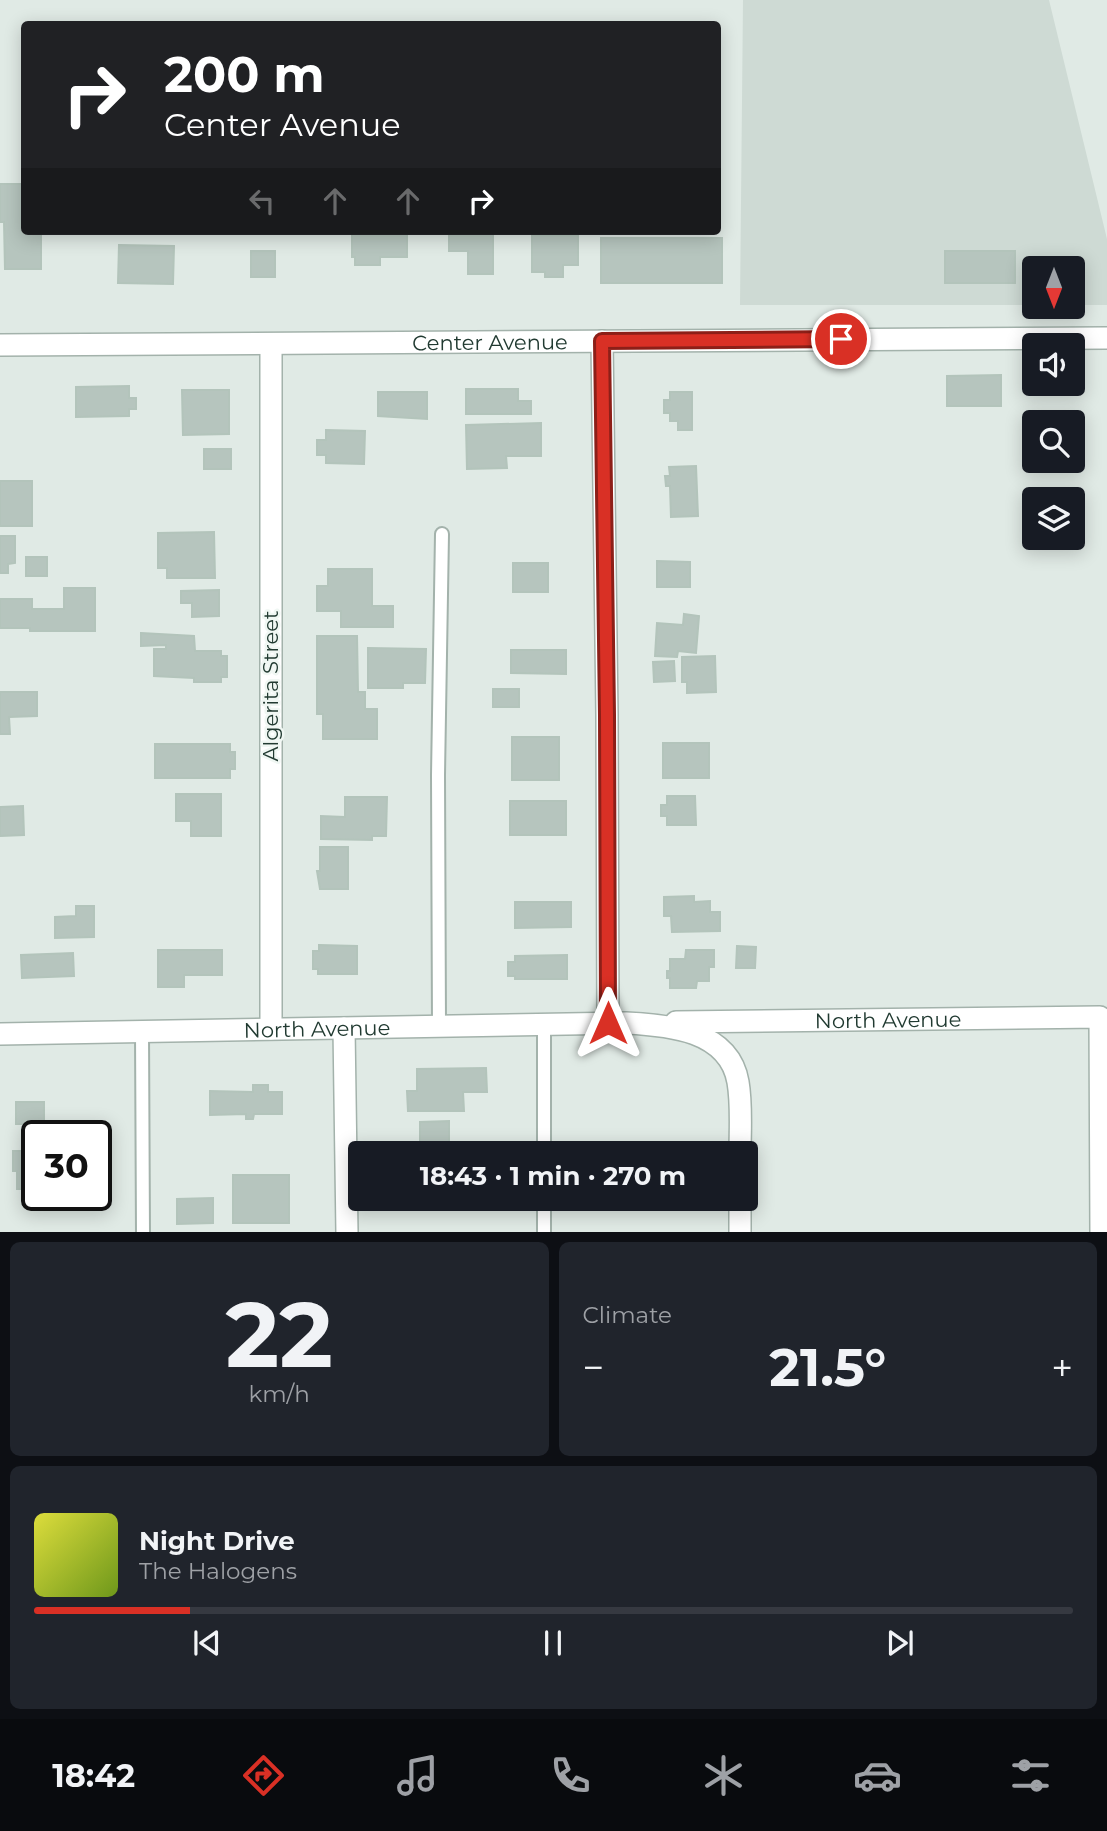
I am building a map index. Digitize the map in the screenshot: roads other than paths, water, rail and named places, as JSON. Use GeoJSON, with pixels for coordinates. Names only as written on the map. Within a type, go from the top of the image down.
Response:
{"type":"FeatureCollection","features":[{"type":"Feature","properties":{"kind":"street","name":"Center Avenue"},"geometry":{"type":"LineString","coordinates":[[0,345],[1107,338]]}},
{"type":"Feature","properties":{"kind":"street"},"geometry":{"type":"LineString","coordinates":[[602,341],[608,1023]]}},
{"type":"Feature","properties":{"kind":"street","name":"Algerita Street"},"geometry":{"type":"LineString","coordinates":[[271,344],[271,1029]]}},
{"type":"Feature","properties":{"kind":"street","name":"North Avenue"},"geometry":{"type":"LineString","coordinates":[[0,1034],[1100,1017],[1101,1232]]}},
{"type":"Feature","properties":{"kind":"street","name":"North Avenue"},"geometry":{"type":"LineString","coordinates":[[632,1023],[685,1029],[710,1040],[733,1066],[738,1081],[740,1141]]}},
{"type":"Feature","properties":{"kind":"street"},"geometry":{"type":"LineString","coordinates":[[344,1028],[347,1232]]}},
{"type":"Feature","properties":{"kind":"street"},"geometry":{"type":"LineString","coordinates":[[740,1211],[740,1232]]}},
{"type":"Feature","properties":{"kind":"lane"},"geometry":{"type":"LineString","coordinates":[[439,1026],[438,775],[442,534]]}},
{"type":"Feature","properties":{"kind":"lane"},"geometry":{"type":"LineString","coordinates":[[544,1024],[544,1141]]}},
{"type":"Feature","properties":{"kind":"lane"},"geometry":{"type":"LineString","coordinates":[[142,1032],[142,1232]]}},
{"type":"Feature","properties":{"kind":"lane"},"geometry":{"type":"LineString","coordinates":[[544,1211],[544,1232]]}}]}
